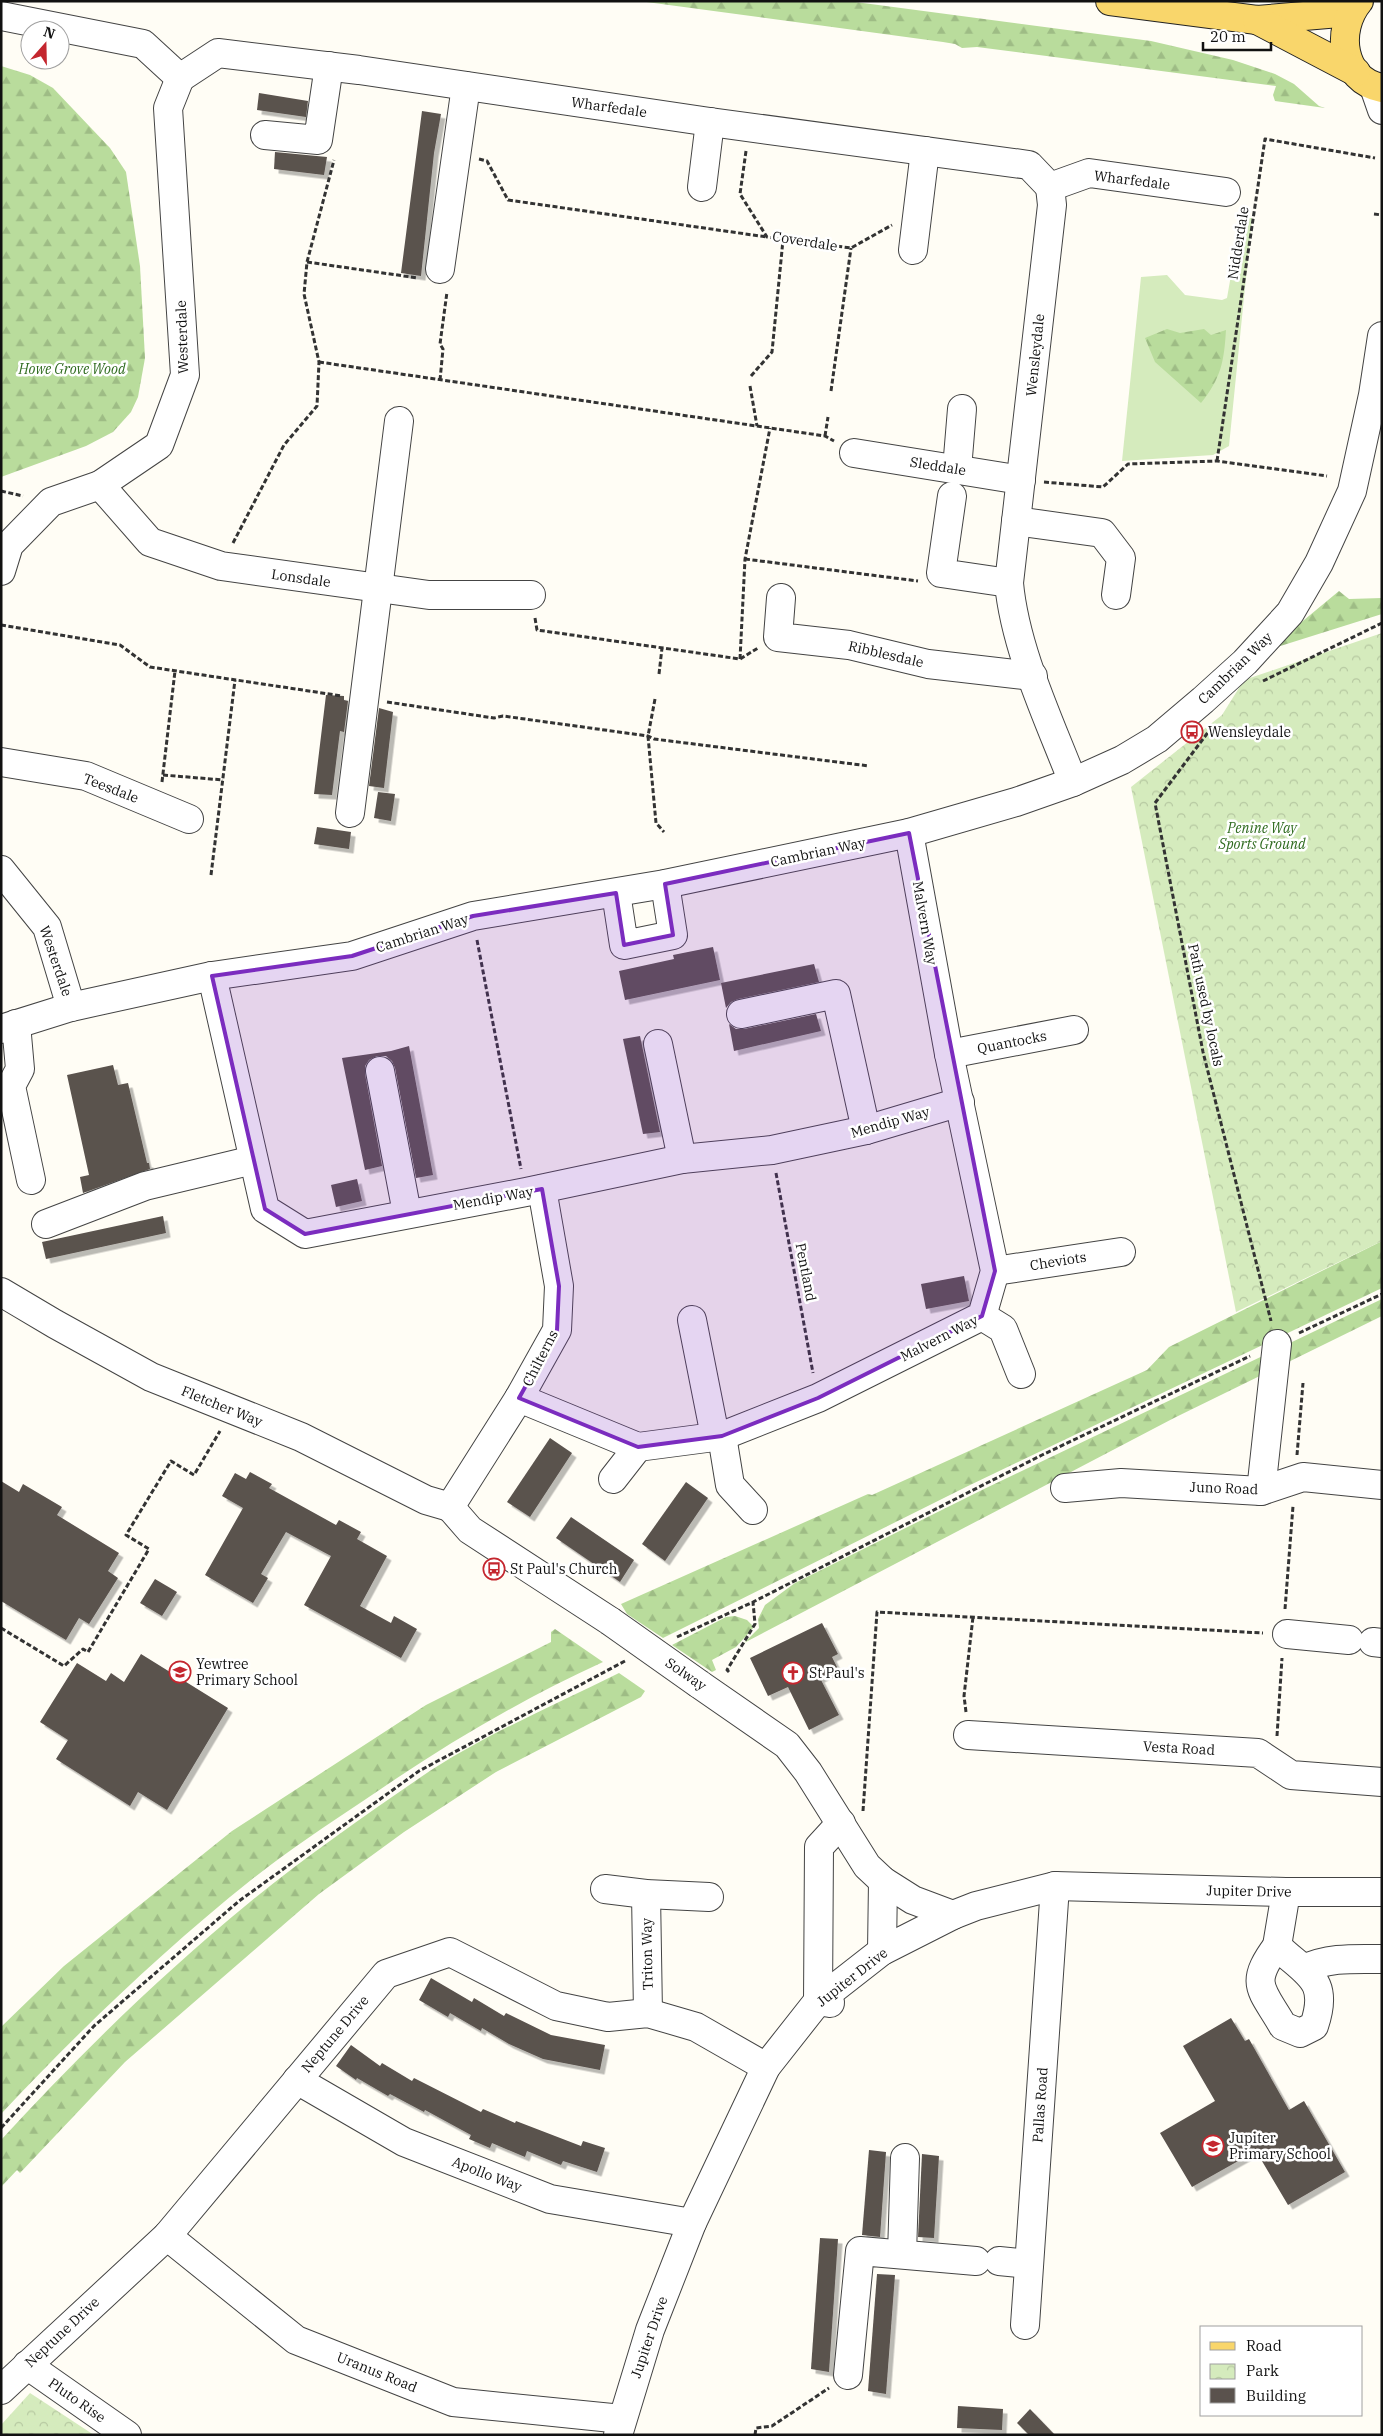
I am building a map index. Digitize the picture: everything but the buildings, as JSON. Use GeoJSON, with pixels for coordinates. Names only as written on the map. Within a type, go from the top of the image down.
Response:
{"type":"FeatureCollection","features":[{"type":"Feature","properties":{"kind":"main road"},"geometry":{"type":"LineString","coordinates":[[1110,1],[1257,20],[1355,6]]}},
{"type":"Feature","properties":{"kind":"main road"},"geometry":{"type":"LineString","coordinates":[[1355,6],[1344,30],[1344,49],[1373,89]]}},
{"type":"Feature","properties":{"kind":"main road"},"geometry":{"type":"LineString","coordinates":[[1257,20],[1373,89]]}},
{"type":"Feature","properties":{"kind":"street"},"geometry":{"type":"LineString","coordinates":[[1,16],[143,44],[180,78]]}},
{"type":"Feature","properties":{"kind":"street","name":"Wharfedale"},"geometry":{"type":"LineString","coordinates":[[180,78],[218,54],[329,66],[710,122],[1029,164],[1050,187],[1089,173],[1226,192]]}},
{"type":"Feature","properties":{"kind":"street"},"geometry":{"type":"LineString","coordinates":[[265,135],[318,140],[329,66]]}},
{"type":"Feature","properties":{"kind":"street","name":"Westerdale"},"geometry":{"type":"LineString","coordinates":[[1,571],[9,545],[51,502],[100,485],[159,445],[185,374],[168,108],[180,78]]}},
{"type":"Feature","properties":{"kind":"street"},"geometry":{"type":"LineString","coordinates":[[440,269],[466,86]]}},
{"type":"Feature","properties":{"kind":"street"},"geometry":{"type":"LineString","coordinates":[[702,187],[710,122]]}},
{"type":"Feature","properties":{"kind":"street"},"geometry":{"type":"LineString","coordinates":[[913,250],[925,151]]}},
{"type":"Feature","properties":{"kind":"street","name":"Wensleydale"},"geometry":{"type":"LineString","coordinates":[[1050,187],[1052,205],[1009,583],[1011,609],[1033,676],[1073,782]]}},
{"type":"Feature","properties":{"kind":"street","name":"Cambrian Way"},"geometry":{"type":"LineString","coordinates":[[8,1026],[71,1007],[212,976],[352,956],[473,916],[665,884],[909,833],[1016,802],[1073,782],[1122,760],[1157,738],[1245,662],[1290,613],[1319,564],[1352,490],[1373,395],[1382,336]]}},
{"type":"Feature","properties":{"kind":"street"},"geometry":{"type":"LineString","coordinates":[[957,469],[962,409]]}},
{"type":"Feature","properties":{"kind":"street"},"geometry":{"type":"LineString","coordinates":[[350,813],[379,590],[398,421]]}},
{"type":"Feature","properties":{"kind":"street","name":"Sleddale"},"geometry":{"type":"LineString","coordinates":[[854,453],[1021,480]]}},
{"type":"Feature","properties":{"kind":"street","name":"Lonsdale"},"geometry":{"type":"LineString","coordinates":[[100,485],[150,542],[221,566],[379,590],[429,595],[531,595]]}},
{"type":"Feature","properties":{"kind":"street"},"geometry":{"type":"LineString","coordinates":[[952,496],[941,573],[1009,583]]}},
{"type":"Feature","properties":{"kind":"street"},"geometry":{"type":"LineString","coordinates":[[1016,521],[1102,533],[1121,558],[1116,595]]}},
{"type":"Feature","properties":{"kind":"street"},"geometry":{"type":"LineString","coordinates":[[778,637],[781,598]]}},
{"type":"Feature","properties":{"kind":"street","name":"Ribblesdale"},"geometry":{"type":"LineString","coordinates":[[778,637],[849,645],[928,664],[1033,676]]}},
{"type":"Feature","properties":{"kind":"street","name":"Teesdale"},"geometry":{"type":"LineString","coordinates":[[1,762],[86,776],[189,819]]}},
{"type":"Feature","properties":{"kind":"street","name":"Malvern Way"},"geometry":{"type":"LineString","coordinates":[[638,1448],[719,1436],[818,1398],[982,1316],[995,1271],[949,1054],[909,833]]}},
{"type":"Feature","properties":{"kind":"street","name":"Westerdale"},"geometry":{"type":"LineString","coordinates":[[1,870],[47,927],[71,1007]]}},
{"type":"Feature","properties":{"kind":"street"},"geometry":{"type":"LineString","coordinates":[[616,893],[624,945],[673,935],[665,884]]}},
{"type":"Feature","properties":{"kind":"street","name":"Mendip Way"},"geometry":{"type":"LineString","coordinates":[[212,976],[264,1209],[305,1234],[534,1190],[682,1159],[772,1150],[866,1130],[960,1102]]}},
{"type":"Feature","properties":{"kind":"street"},"geometry":{"type":"LineString","coordinates":[[741,1014],[836,994],[866,1130]]}},
{"type":"Feature","properties":{"kind":"street"},"geometry":{"type":"LineString","coordinates":[[8,1026],[20,1069],[11,1086],[31,1180]]}},
{"type":"Feature","properties":{"kind":"street","name":"Quantocks"},"geometry":{"type":"LineString","coordinates":[[949,1054],[1074,1030]]}},
{"type":"Feature","properties":{"kind":"street"},"geometry":{"type":"LineString","coordinates":[[658,1044],[682,1159]]}},
{"type":"Feature","properties":{"kind":"street"},"geometry":{"type":"LineString","coordinates":[[380,1071],[407,1213]]}},
{"type":"Feature","properties":{"kind":"street"},"geometry":{"type":"LineString","coordinates":[[46,1224],[145,1186],[253,1160]]}},
{"type":"Feature","properties":{"kind":"street","name":"Chilterns"},"geometry":{"type":"LineString","coordinates":[[450,1507],[519,1398],[556,1330],[559,1286],[534,1190]]}},
{"type":"Feature","properties":{"kind":"street","name":"Cheviots"},"geometry":{"type":"LineString","coordinates":[[995,1271],[1121,1252]]}},
{"type":"Feature","properties":{"kind":"street","name":"Fletcher Way"},"geometry":{"type":"LineString","coordinates":[[1,1292],[55,1324],[151,1376],[232,1411],[301,1437],[426,1500],[450,1507]]}},
{"type":"Feature","properties":{"kind":"street"},"geometry":{"type":"LineString","coordinates":[[982,1316],[1003,1329],[1021,1374]]}},
{"type":"Feature","properties":{"kind":"street"},"geometry":{"type":"LineString","coordinates":[[692,1320],[730,1485],[753,1510]]}},
{"type":"Feature","properties":{"kind":"street"},"geometry":{"type":"LineString","coordinates":[[1261,1491],[1277,1344]]}},
{"type":"Feature","properties":{"kind":"street"},"geometry":{"type":"LineString","coordinates":[[519,1398],[638,1448],[613,1479]]}},
{"type":"Feature","properties":{"kind":"street","name":"Juno Road"},"geometry":{"type":"LineString","coordinates":[[1065,1488],[1121,1483],[1261,1491],[1303,1477],[1382,1485]]}},
{"type":"Feature","properties":{"kind":"street","name":"Solway"},"geometry":{"type":"LineString","coordinates":[[450,1507],[470,1530],[610,1621],[786,1745],[808,1772],[867,1866],[883,1881],[913,1900],[965,1910]]}},
{"type":"Feature","properties":{"kind":"street"},"geometry":{"type":"LineString","coordinates":[[1285,1634],[1368,1641]]}},
{"type":"Feature","properties":{"kind":"street","name":"Vesta Road"},"geometry":{"type":"LineString","coordinates":[[968,1735],[1258,1752],[1291,1775],[1382,1782]]}},
{"type":"Feature","properties":{"kind":"street"},"geometry":{"type":"LineString","coordinates":[[841,1823],[819,1848],[818,2001],[843,2005],[883,1972],[970,1924],[965,1910]]}},
{"type":"Feature","properties":{"kind":"street"},"geometry":{"type":"LineString","coordinates":[[882,1951],[883,1881]]}},
{"type":"Feature","properties":{"kind":"street","name":"Jupiter Drive"},"geometry":{"type":"LineString","coordinates":[[620,2427],[650,2330],[692,2223],[766,2066],[818,2001],[882,1951],[965,1910],[1055,1886],[1286,1892],[1382,1892]]}},
{"type":"Feature","properties":{"kind":"street","name":"Pallas Road"},"geometry":{"type":"LineString","coordinates":[[1025,2325],[1055,1886]]}},
{"type":"Feature","properties":{"kind":"street"},"geometry":{"type":"LineString","coordinates":[[606,1889],[646,1894],[709,1897]]}},
{"type":"Feature","properties":{"kind":"street"},"geometry":{"type":"LineString","coordinates":[[1277,1946],[1313,1979],[1321,1995],[1321,2007],[1314,2026],[1300,2033],[1283,2026],[1260,1984],[1260,1973],[1265,1962],[1277,1946],[1286,1892]]}},
{"type":"Feature","properties":{"kind":"street","name":"Triton Way"},"geometry":{"type":"LineString","coordinates":[[646,1894],[648,2013]]}},
{"type":"Feature","properties":{"kind":"street","name":"Neptune Drive"},"geometry":{"type":"LineString","coordinates":[[1,2390],[167,2236],[386,1974],[450,1952],[556,2006],[608,2017],[648,2013],[696,2027],[766,2066]]}},
{"type":"Feature","properties":{"kind":"street"},"geometry":{"type":"LineString","coordinates":[[1304,1969],[1318,1962],[1333,1960],[1382,1959]]}},
{"type":"Feature","properties":{"kind":"street","name":"Apollo Way"},"geometry":{"type":"LineString","coordinates":[[297,2080],[404,2142],[550,2198],[692,2223]]}},
{"type":"Feature","properties":{"kind":"street"},"geometry":{"type":"LineString","coordinates":[[902,2254],[905,2158]]}},
{"type":"Feature","properties":{"kind":"street","name":"Uranus Road"},"geometry":{"type":"LineString","coordinates":[[167,2236],[296,2340],[305,2344],[453,2402],[620,2427]]}},
{"type":"Feature","properties":{"kind":"street"},"geometry":{"type":"LineString","coordinates":[[848,2375],[860,2251],[1029,2264]]}},
{"type":"Feature","properties":{"kind":"street","name":"Pluto Rise"},"geometry":{"type":"LineString","coordinates":[[27,2365],[127,2435]]}},
{"type":"Feature","properties":{"kind":"path","name":"Coverdale"},"geometry":{"type":"LineString","coordinates":[[749,127],[740,194],[767,237],[851,248],[919,210]]}},
{"type":"Feature","properties":{"kind":"path","name":"Nidderdale"},"geometry":{"type":"LineString","coordinates":[[1217,461],[1265,139],[1375,158]]}},
{"type":"Feature","properties":{"kind":"path"},"geometry":{"type":"LineString","coordinates":[[221,566],[284,445],[317,406],[319,362],[304,294],[307,262],[336,155]]}},
{"type":"Feature","properties":{"kind":"path"},"geometry":{"type":"LineString","coordinates":[[457,156],[487,161],[508,200],[767,237]]}},
{"type":"Feature","properties":{"kind":"path"},"geometry":{"type":"LineString","coordinates":[[1374,214],[1382,215]]}},
{"type":"Feature","properties":{"kind":"path"},"geometry":{"type":"LineString","coordinates":[[751,376],[772,352],[783,240]]}},
{"type":"Feature","properties":{"kind":"path"},"geometry":{"type":"LineString","coordinates":[[831,390],[851,248]]}},
{"type":"Feature","properties":{"kind":"path"},"geometry":{"type":"LineString","coordinates":[[307,262],[422,278],[440,269],[448,284],[440,344],[443,349],[440,380]]}},
{"type":"Feature","properties":{"kind":"path"},"geometry":{"type":"LineString","coordinates":[[319,362],[825,436],[854,453]]}},
{"type":"Feature","properties":{"kind":"path"},"geometry":{"type":"LineString","coordinates":[[750,386],[757,426]]}},
{"type":"Feature","properties":{"kind":"path"},"geometry":{"type":"LineString","coordinates":[[825,436],[828,417]]}},
{"type":"Feature","properties":{"kind":"path"},"geometry":{"type":"LineString","coordinates":[[740,659],[745,559],[770,428]]}},
{"type":"Feature","properties":{"kind":"path"},"geometry":{"type":"LineString","coordinates":[[1021,480],[1104,487],[1128,464],[1217,461],[1327,476]]}},
{"type":"Feature","properties":{"kind":"path"},"geometry":{"type":"LineString","coordinates":[[745,559],[925,582],[941,573]]}},
{"type":"Feature","properties":{"kind":"path"},"geometry":{"type":"LineString","coordinates":[[531,595],[537,630],[740,659],[778,637]]}},
{"type":"Feature","properties":{"kind":"path"},"geometry":{"type":"LineString","coordinates":[[1254,685],[1382,623]]}},
{"type":"Feature","properties":{"kind":"path"},"geometry":{"type":"LineString","coordinates":[[1,624],[120,645],[150,667],[494,718],[503,716],[648,736],[654,739],[869,766]]}},
{"type":"Feature","properties":{"kind":"path"},"geometry":{"type":"LineString","coordinates":[[659,674],[662,648]]}},
{"type":"Feature","properties":{"kind":"path"},"geometry":{"type":"LineString","coordinates":[[159,807],[175,671]]}},
{"type":"Feature","properties":{"kind":"path"},"geometry":{"type":"LineString","coordinates":[[211,875],[235,680]]}},
{"type":"Feature","properties":{"kind":"path"},"geometry":{"type":"LineString","coordinates":[[655,699],[648,736],[656,823],[664,832]]}},
{"type":"Feature","properties":{"kind":"path","name":"Path used by locals"},"geometry":{"type":"LineString","coordinates":[[1214,724],[1155,804],[1203,1052],[1277,1344]]}},
{"type":"Feature","properties":{"kind":"path"},"geometry":{"type":"LineString","coordinates":[[163,775],[223,780]]}},
{"type":"Feature","properties":{"kind":"path"},"geometry":{"type":"LineString","coordinates":[[473,916],[501,1072],[534,1190]]}},
{"type":"Feature","properties":{"kind":"path","name":"Pentland"},"geometry":{"type":"LineString","coordinates":[[772,1150],[818,1398]]}},
{"type":"Feature","properties":{"kind":"path"},"geometry":{"type":"LineString","coordinates":[[1275,1764],[1303,1383]]}},
{"type":"Feature","properties":{"kind":"path"},"geometry":{"type":"LineString","coordinates":[[1,1628],[64,1666],[82,1649],[88,1652],[148,1549],[126,1535],[171,1461],[194,1475],[232,1411]]}},
{"type":"Feature","properties":{"kind":"path"},"geometry":{"type":"LineString","coordinates":[[734,1677],[727,1670],[755,1624],[753,1602]]}},
{"type":"Feature","properties":{"kind":"path"},"geometry":{"type":"LineString","coordinates":[[841,1823],[863,1813],[877,1612],[1285,1634]]}},
{"type":"Feature","properties":{"kind":"path"},"geometry":{"type":"LineString","coordinates":[[968,1735],[964,1696],[973,1617]]}},
{"type":"Feature","properties":{"kind":"path"},"geometry":{"type":"LineString","coordinates":[[755,2435],[756,2428],[772,2426],[848,2375]]}},
{"type":"Feature","properties":{"kind":"highlighted area"},"geometry":{"type":"Polygon","coordinates":[[[909,833],[995,1271],[982,1316],[818,1398],[722,1436],[638,1447],[519,1398],[557,1330],[559,1286],[542,1189],[305,1234],[265,1209],[212,976],[352,956],[473,916],[616,893],[624,945],[673,935],[665,884],[909,833]]]}},
{"type":"Feature","properties":{"kind":"green space"},"geometry":{"type":"Polygon","coordinates":[[[639,1],[848,1],[1151,41],[1233,60],[1275,74],[1294,84],[1319,106],[1325,108],[1275,101],[1273,95],[1276,86],[977,47],[962,48],[955,44],[943,42],[639,1]]]}},
{"type":"Feature","properties":{"kind":"green space","name":"Howe Grove Wood"},"geometry":{"type":"Polygon","coordinates":[[[1,66],[30,75],[53,88],[110,148],[126,172],[140,266],[145,358],[138,397],[131,412],[113,432],[86,446],[1,477],[1,66]]]}},
{"type":"Feature","properties":{"kind":"green space"},"geometry":{"type":"Polygon","coordinates":[[[1241,218],[1252,218],[1229,446],[1213,455],[1122,461],[1141,277],[1167,275],[1185,295],[1222,300],[1227,298],[1241,218]]]}},
{"type":"Feature","properties":{"kind":"green space"},"geometry":{"type":"Polygon","coordinates":[[[1167,329],[1180,333],[1204,329],[1211,335],[1226,330],[1220,369],[1213,386],[1201,403],[1155,362],[1145,338],[1167,329]]]}},
{"type":"Feature","properties":{"kind":"green space"},"geometry":{"type":"Polygon","coordinates":[[[1339,591],[1349,599],[1382,598],[1382,614],[1268,650],[1339,591]]]}},
{"type":"Feature","properties":{"kind":"green space","name":"Penine Way Sports Ground"},"geometry":{"type":"Polygon","coordinates":[[[1382,633],[1382,1241],[1236,1312],[1131,787],[1222,715],[1244,680],[1382,633]]]}},
{"type":"Feature","properties":{"kind":"green space"},"geometry":{"type":"Polygon","coordinates":[[[1382,1241],[1382,1288],[968,1486],[663,1638],[627,1614],[621,1604],[868,1494],[872,1495],[1147,1370],[1169,1347],[1382,1241]]]}},
{"type":"Feature","properties":{"kind":"green space"},"geometry":{"type":"Polygon","coordinates":[[[1382,1299],[1382,1316],[1174,1418],[744,1643],[759,1628],[758,1619],[765,1605],[795,1583],[984,1489],[1382,1299]]]}},
{"type":"Feature","properties":{"kind":"green space"},"geometry":{"type":"Polygon","coordinates":[[[735,1616],[747,1620],[754,1627],[736,1647],[712,1660],[716,1670],[712,1672],[672,1645],[726,1617],[735,1616]]]}},
{"type":"Feature","properties":{"kind":"green space"},"geometry":{"type":"Polygon","coordinates":[[[555,1629],[603,1662],[541,1692],[452,1743],[395,1779],[265,1869],[185,1935],[122,1992],[1,2114],[1,2027],[64,1966],[232,1831],[426,1705],[551,1642],[551,1632],[555,1629]]]}},
{"type":"Feature","properties":{"kind":"green space"},"geometry":{"type":"Polygon","coordinates":[[[619,1673],[645,1691],[641,1697],[496,1772],[404,1832],[319,1894],[125,2062],[20,2173],[17,2170],[1,2187],[1,2140],[121,2016],[250,1902],[334,1838],[445,1762],[493,1734],[619,1673]]]}},
{"type":"Feature","properties":{"kind":"green space"},"geometry":{"type":"Polygon","coordinates":[[[30,2393],[94,2435],[1,2435],[1,2425],[30,2393]]]}},
{"type":"Feature","properties":{"kind":"place","name":"Wensleydale"},"geometry":{"type":"Point","coordinates":[1192,732]}},
{"type":"Feature","properties":{"kind":"place","name":"St Paul's Church"},"geometry":{"type":"Point","coordinates":[494,1569]}},
{"type":"Feature","properties":{"kind":"place","name":"Yewtree Primary School"},"geometry":{"type":"Point","coordinates":[180,1672]}},
{"type":"Feature","properties":{"kind":"place","name":"St Paul's"},"geometry":{"type":"Point","coordinates":[793,1673]}},
{"type":"Feature","properties":{"kind":"place","name":"Jupiter Primary School"},"geometry":{"type":"Point","coordinates":[1213,2146]}}]}
